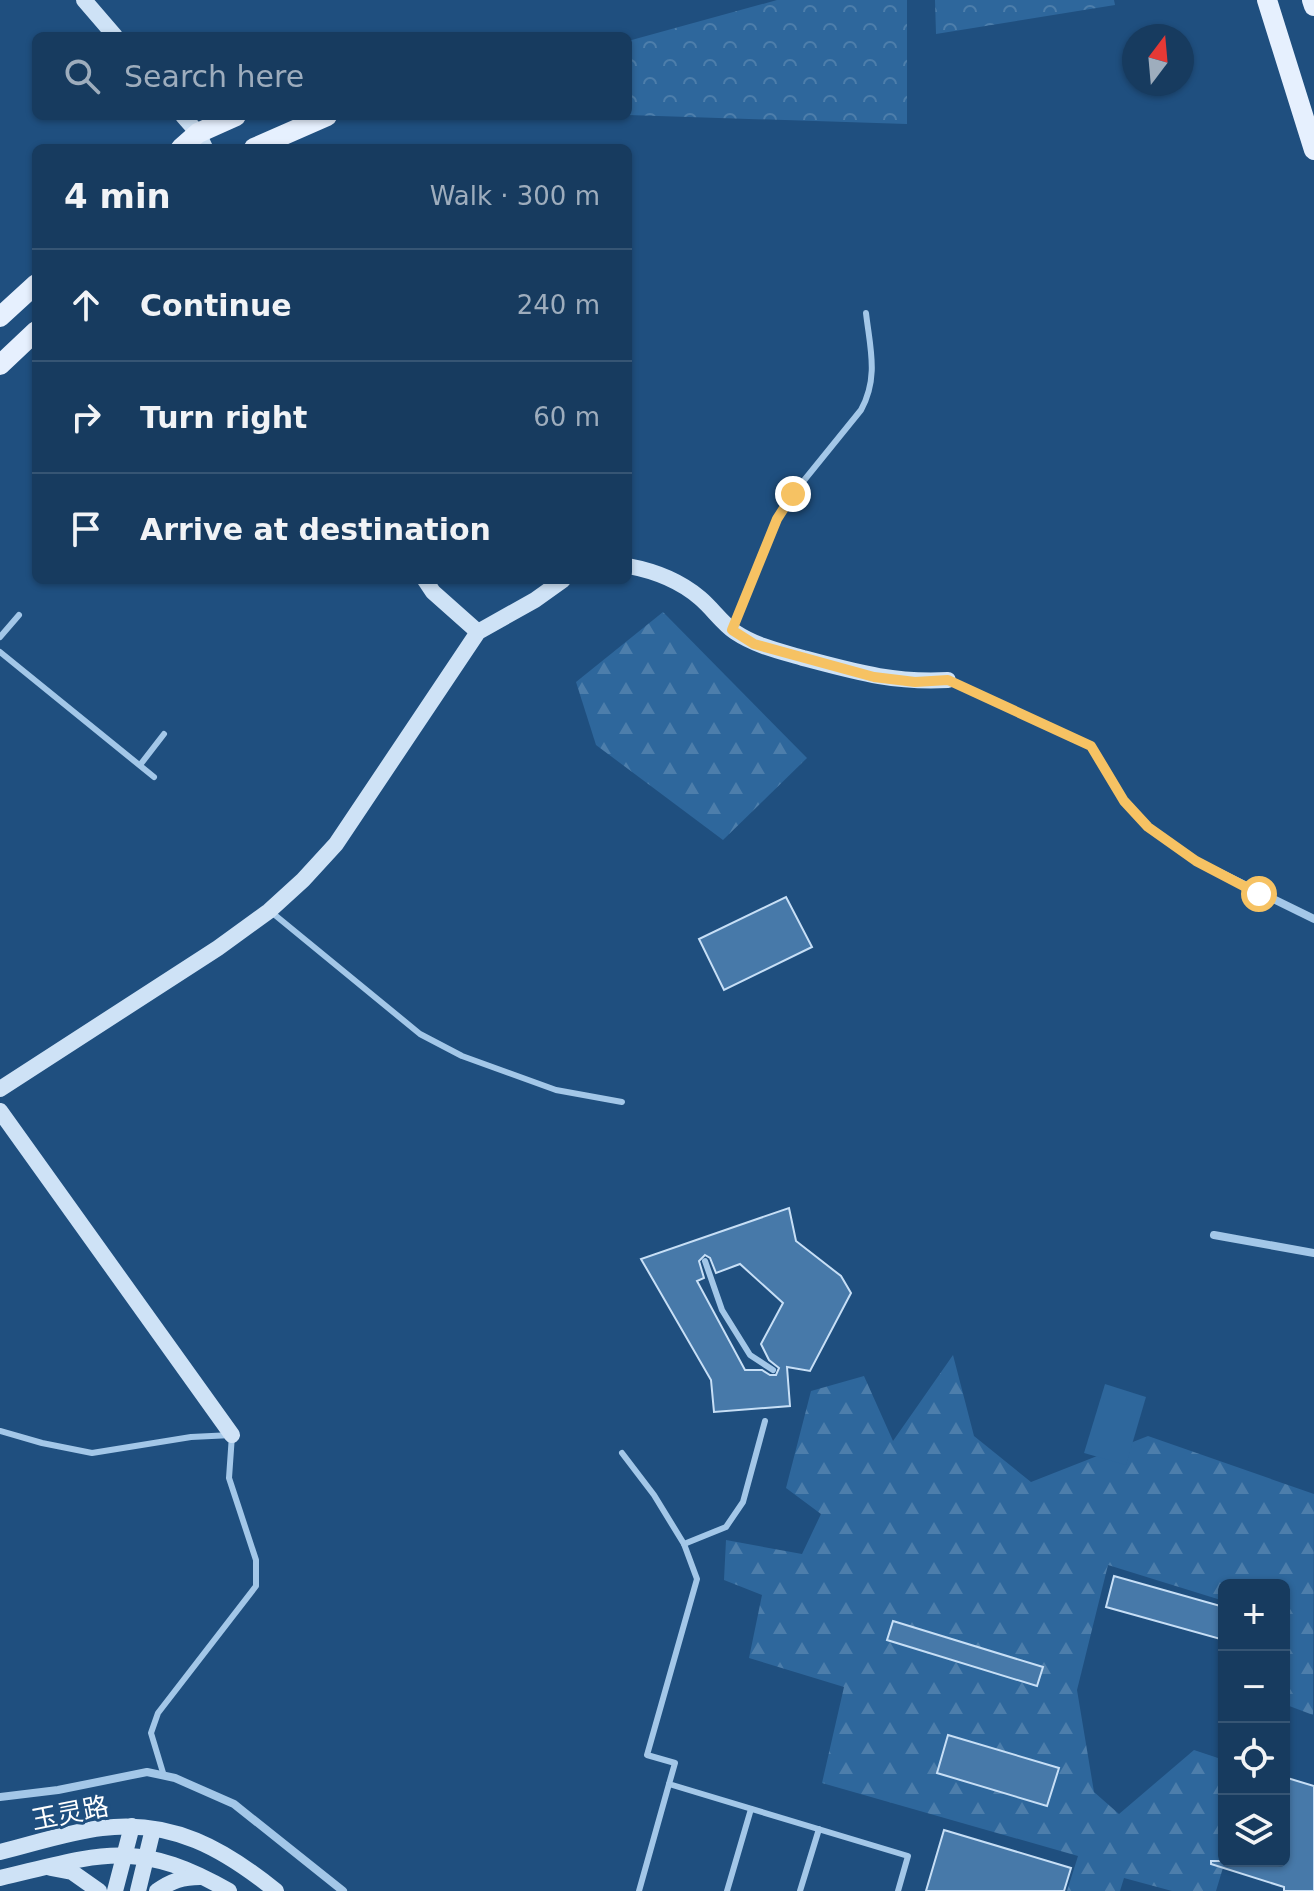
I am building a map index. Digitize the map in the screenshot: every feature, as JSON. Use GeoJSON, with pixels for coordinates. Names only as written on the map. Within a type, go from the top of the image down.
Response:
{"type":"FeatureCollection","features":[{"type":"Feature","properties":{"kind":"main road"},"geometry":{"type":"LineString","coordinates":[[1267,0],[1314,150]]}},
{"type":"Feature","properties":{"kind":"main road"},"geometry":{"type":"LineString","coordinates":[[1312,0],[1314,6]]}},
{"type":"Feature","properties":{"kind":"main road"},"geometry":{"type":"LineString","coordinates":[[201,140],[230,120]]}},
{"type":"Feature","properties":{"kind":"main road"},"geometry":{"type":"LineString","coordinates":[[263,144],[318,120]]}},
{"type":"Feature","properties":{"kind":"main road"},"geometry":{"type":"LineString","coordinates":[[0,317],[32,288]]}},
{"type":"Feature","properties":{"kind":"main road"},"geometry":{"type":"LineString","coordinates":[[0,365],[32,335]]}},
{"type":"Feature","properties":{"kind":"street"},"geometry":{"type":"LineString","coordinates":[[84,0],[112,32]]}},
{"type":"Feature","properties":{"kind":"street"},"geometry":{"type":"LineString","coordinates":[[186,120],[201,140]]}},
{"type":"Feature","properties":{"kind":"street"},"geometry":{"type":"LineString","coordinates":[[632,567],[676,580],[699,597],[732,630],[754,644],[874,677],[915,682],[948,680],[1091,746],[1124,801],[1148,827],[1196,861],[1314,919]]}},
{"type":"Feature","properties":{"kind":"street"},"geometry":{"type":"LineString","coordinates":[[428,584],[478,632]]}},
{"type":"Feature","properties":{"kind":"street"},"geometry":{"type":"LineString","coordinates":[[0,1089],[218,948],[269,911],[336,844],[478,632],[557,584]]}},
{"type":"Feature","properties":{"kind":"street"},"geometry":{"type":"LineString","coordinates":[[0,1111],[232,1435]]}},
{"type":"Feature","properties":{"kind":"street"},"geometry":{"type":"LineString","coordinates":[[1214,1235],[1314,1253]]}},
{"type":"Feature","properties":{"kind":"street"},"geometry":{"type":"LineString","coordinates":[[0,1797],[58,1790],[147,1772],[175,1778],[234,1804],[343,1891]]}},
{"type":"Feature","properties":{"kind":"street"},"geometry":{"type":"LineString","coordinates":[[115,1891],[132,1826]]}},
{"type":"Feature","properties":{"kind":"street","name":"玉灵路"},"geometry":{"type":"LineString","coordinates":[[0,1852],[100,1828],[132,1826],[185,1836],[215,1848],[245,1866],[276,1891]]}},
{"type":"Feature","properties":{"kind":"street"},"geometry":{"type":"LineString","coordinates":[[138,1891],[153,1829]]}},
{"type":"Feature","properties":{"kind":"street","name":"玉灵路"},"geometry":{"type":"LineString","coordinates":[[0,1878],[97,1855],[125,1854],[174,1864],[229,1891]]}},
{"type":"Feature","properties":{"kind":"street"},"geometry":{"type":"LineString","coordinates":[[45,1867],[72,1872],[99,1891]]}},
{"type":"Feature","properties":{"kind":"street"},"geometry":{"type":"LineString","coordinates":[[157,1891],[169,1882],[186,1877],[205,1877]]}},
{"type":"Feature","properties":{"kind":"lane"},"geometry":{"type":"LineString","coordinates":[[732,630],[777,519],[870,394],[873,377],[866,313]]}},
{"type":"Feature","properties":{"kind":"lane"},"geometry":{"type":"LineString","coordinates":[[0,637],[19,615]]}},
{"type":"Feature","properties":{"kind":"lane"},"geometry":{"type":"LineString","coordinates":[[0,652],[154,777]]}},
{"type":"Feature","properties":{"kind":"lane"},"geometry":{"type":"LineString","coordinates":[[140,765],[164,734]]}},
{"type":"Feature","properties":{"kind":"lane"},"geometry":{"type":"LineString","coordinates":[[269,911],[420,1034],[462,1056],[556,1090],[622,1102]]}},
{"type":"Feature","properties":{"kind":"lane"},"geometry":{"type":"LineString","coordinates":[[705,1261],[722,1310],[750,1355],[773,1370]]}},
{"type":"Feature","properties":{"kind":"lane"},"geometry":{"type":"LineString","coordinates":[[684,1544],[726,1527],[743,1502],[765,1421]]}},
{"type":"Feature","properties":{"kind":"lane"},"geometry":{"type":"LineString","coordinates":[[0,1431],[92,1453],[191,1437],[232,1435],[229,1478],[256,1560],[256,1586],[158,1713],[151,1733],[164,1776]]}},
{"type":"Feature","properties":{"kind":"lane"},"geometry":{"type":"LineString","coordinates":[[622,1453],[654,1495],[684,1544],[697,1579],[647,1755],[675,1763],[639,1891]]}},
{"type":"Feature","properties":{"kind":"lane"},"geometry":{"type":"LineString","coordinates":[[669,1784],[908,1856],[898,1891]]}},
{"type":"Feature","properties":{"kind":"lane"},"geometry":{"type":"LineString","coordinates":[[727,1891],[751,1809]]}},
{"type":"Feature","properties":{"kind":"lane"},"geometry":{"type":"LineString","coordinates":[[800,1891],[819,1829]]}},
{"type":"Feature","properties":{"kind":"green space"},"geometry":{"type":"Polygon","coordinates":[[[777,0],[907,0],[907,124],[632,115],[632,40],[777,0]]]}},
{"type":"Feature","properties":{"kind":"green space"},"geometry":{"type":"Polygon","coordinates":[[[935,0],[1114,0],[1115,5],[936,34],[935,0]]]}},
{"type":"Feature","properties":{"kind":"green space"},"geometry":{"type":"Polygon","coordinates":[[[663,612],[807,758],[723,840],[596,745],[576,682],[663,612]]]}},
{"type":"Feature","properties":{"kind":"green space"},"geometry":{"type":"Polygon","coordinates":[[[953,1355],[974,1436],[1031,1482],[1148,1436],[1314,1494],[1313,1715],[1290,1706],[1290,1579],[1218,1579],[1218,1599],[1108,1565],[1077,1690],[1094,1792],[1119,1814],[1194,1750],[1218,1758],[1218,1867],[1223,1867],[1216,1891],[1172,1891],[1124,1878],[1120,1891],[1067,1891],[1078,1856],[822,1783],[844,1687],[749,1658],[762,1595],[724,1580],[726,1540],[802,1554],[821,1514],[786,1488],[811,1391],[864,1376],[893,1441],[953,1355]]]}},
{"type":"Feature","properties":{"kind":"green space"},"geometry":{"type":"Polygon","coordinates":[[[1105,1384],[1146,1397],[1126,1465],[1084,1453],[1105,1384]]]}},
{"type":"Feature","properties":{"kind":"building"},"geometry":{"type":"Polygon","coordinates":[[[786,897],[812,947],[724,990],[699,939],[786,897]]]}},
{"type":"Feature","properties":{"kind":"building"},"geometry":{"type":"Polygon","coordinates":[[[789,1208],[796,1241],[841,1276],[851,1293],[810,1371],[787,1367],[790,1406],[714,1412],[711,1380],[641,1259],[789,1208]],[[705,1255],[699,1261],[704,1278],[697,1281],[745,1370],[762,1370],[776,1375],[779,1368],[769,1360],[761,1344],[783,1303],[740,1264],[716,1273],[710,1258],[705,1255]]]}},
{"type":"Feature","properties":{"kind":"building"},"geometry":{"type":"Polygon","coordinates":[[[1114,1576],[1218,1605],[1218,1638],[1106,1607],[1114,1576]]]}},
{"type":"Feature","properties":{"kind":"building"},"geometry":{"type":"Polygon","coordinates":[[[893,1621],[1043,1667],[1037,1686],[887,1640],[893,1621]]]}},
{"type":"Feature","properties":{"kind":"building"},"geometry":{"type":"Polygon","coordinates":[[[948,1735],[1059,1768],[1047,1806],[937,1773],[948,1735]]]}},
{"type":"Feature","properties":{"kind":"building"},"geometry":{"type":"Polygon","coordinates":[[[1290,1779],[1314,1786],[1314,1891],[1284,1891],[1284,1887],[1221,1867],[1290,1867],[1290,1779]]]}},
{"type":"Feature","properties":{"kind":"building"},"geometry":{"type":"Polygon","coordinates":[[[944,1830],[1071,1868],[1064,1891],[926,1891],[944,1830]]]}},
{"type":"Feature","properties":{"kind":"route"},"geometry":{"type":"LineString","coordinates":[[793,494],[777,519],[732,630],[754,644],[874,677],[915,682],[948,680],[1091,746],[1124,801],[1148,827],[1196,861],[1259,894]]}}]}
